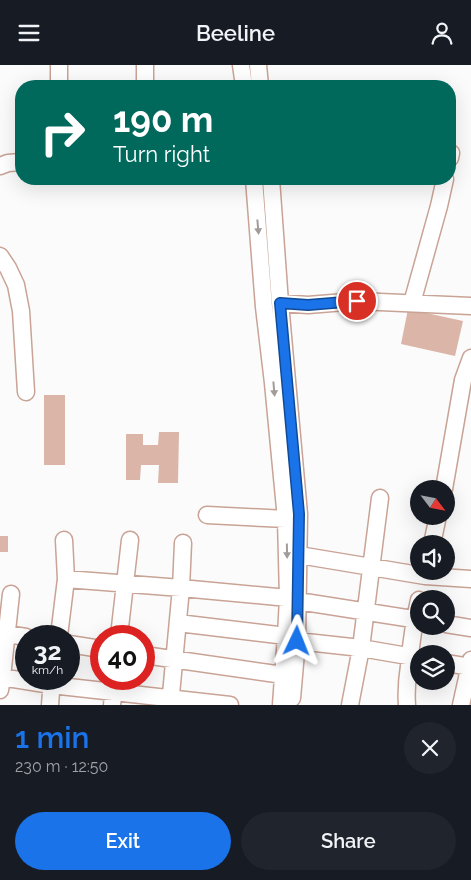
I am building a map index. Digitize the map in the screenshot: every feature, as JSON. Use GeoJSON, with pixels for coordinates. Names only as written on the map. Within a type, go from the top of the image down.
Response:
{"type":"FeatureCollection","features":[{"type":"Feature","properties":{"kind":"street"},"geometry":{"type":"LineString","coordinates":[[59,65],[59,80]]}},
{"type":"Feature","properties":{"kind":"street"},"geometry":{"type":"LineString","coordinates":[[144,65],[145,80]]}},
{"type":"Feature","properties":{"kind":"street"},"geometry":{"type":"LineString","coordinates":[[241,65],[243,80]]}},
{"type":"Feature","properties":{"kind":"street"},"geometry":{"type":"LineString","coordinates":[[258,65],[259,80]]}},
{"type":"Feature","properties":{"kind":"street"},"geometry":{"type":"LineString","coordinates":[[0,165],[15,162]]}},
{"type":"Feature","properties":{"kind":"street"},"geometry":{"type":"LineString","coordinates":[[254,185],[264,307],[274,383],[293,599]]}},
{"type":"Feature","properties":{"kind":"street"},"geometry":{"type":"LineString","coordinates":[[270,185],[299,514],[299,555],[293,599],[292,705]]}},
{"type":"Feature","properties":{"kind":"street"},"geometry":{"type":"LineString","coordinates":[[412,303],[445,185]]}},
{"type":"Feature","properties":{"kind":"street"},"geometry":{"type":"LineString","coordinates":[[0,255],[16,285],[21,311],[26,392]]}},
{"type":"Feature","properties":{"kind":"street"},"geometry":{"type":"LineString","coordinates":[[280,303],[308,305],[357,301],[471,306]]}},
{"type":"Feature","properties":{"kind":"street"},"geometry":{"type":"LineString","coordinates":[[446,480],[464,380],[471,358]]}},
{"type":"Feature","properties":{"kind":"street"},"geometry":{"type":"LineString","coordinates":[[350,705],[361,648],[380,498]]}},
{"type":"Feature","properties":{"kind":"street"},"geometry":{"type":"LineString","coordinates":[[207,515],[286,519]]}},
{"type":"Feature","properties":{"kind":"street"},"geometry":{"type":"LineString","coordinates":[[60,625],[66,579],[64,540]]}},
{"type":"Feature","properties":{"kind":"street"},"geometry":{"type":"LineString","coordinates":[[120,625],[130,540]]}},
{"type":"Feature","properties":{"kind":"street"},"geometry":{"type":"LineString","coordinates":[[170,701],[181,588],[183,543]]}},
{"type":"Feature","properties":{"kind":"street"},"geometry":{"type":"LineString","coordinates":[[299,555],[410,571]]}},
{"type":"Feature","properties":{"kind":"street"},"geometry":{"type":"LineString","coordinates":[[455,577],[471,579]]}},
{"type":"Feature","properties":{"kind":"street"},"geometry":{"type":"LineString","coordinates":[[66,579],[293,599],[410,618]]}},
{"type":"Feature","properties":{"kind":"street"},"geometry":{"type":"LineString","coordinates":[[12,594],[4,633],[1,681],[15,681]]}},
{"type":"Feature","properties":{"kind":"street"},"geometry":{"type":"LineString","coordinates":[[178,623],[410,656]]}},
{"type":"Feature","properties":{"kind":"street"},"geometry":{"type":"LineString","coordinates":[[455,625],[471,628]]}},
{"type":"Feature","properties":{"kind":"street"},"geometry":{"type":"LineString","coordinates":[[280,705],[283,675],[292,638]]}},
{"type":"Feature","properties":{"kind":"street"},"geometry":{"type":"LineString","coordinates":[[155,656],[283,675]]}},
{"type":"Feature","properties":{"kind":"street"},"geometry":{"type":"LineString","coordinates":[[455,664],[471,665],[461,705]]}},
{"type":"Feature","properties":{"kind":"street"},"geometry":{"type":"LineString","coordinates":[[407,705],[406,694],[410,676]]}},
{"type":"Feature","properties":{"kind":"street"},"geometry":{"type":"LineString","coordinates":[[80,687],[170,701],[230,705]]}},
{"type":"Feature","properties":{"kind":"street"},"geometry":{"type":"LineString","coordinates":[[50,705],[51,690]]}},
{"type":"Feature","properties":{"kind":"building"},"geometry":{"type":"Polygon","coordinates":[[[408,309],[463,321],[455,356],[401,344],[408,309]]]}},
{"type":"Feature","properties":{"kind":"building"},"geometry":{"type":"Polygon","coordinates":[[[44,395],[65,395],[65,465],[44,465],[44,395]]]}},
{"type":"Feature","properties":{"kind":"building"},"geometry":{"type":"Polygon","coordinates":[[[159,432],[179,432],[178,483],[158,483],[159,465],[141,465],[140,480],[126,480],[126,434],[143,434],[143,445],[158,445],[159,432]]]}},
{"type":"Feature","properties":{"kind":"building"},"geometry":{"type":"Polygon","coordinates":[[[0,536],[8,536],[8,552],[0,552],[0,536]]]}},
{"type":"Feature","properties":{"kind":"route"},"geometry":{"type":"LineString","coordinates":[[297,641],[299,514],[280,303],[308,305],[357,301]]}}]}
